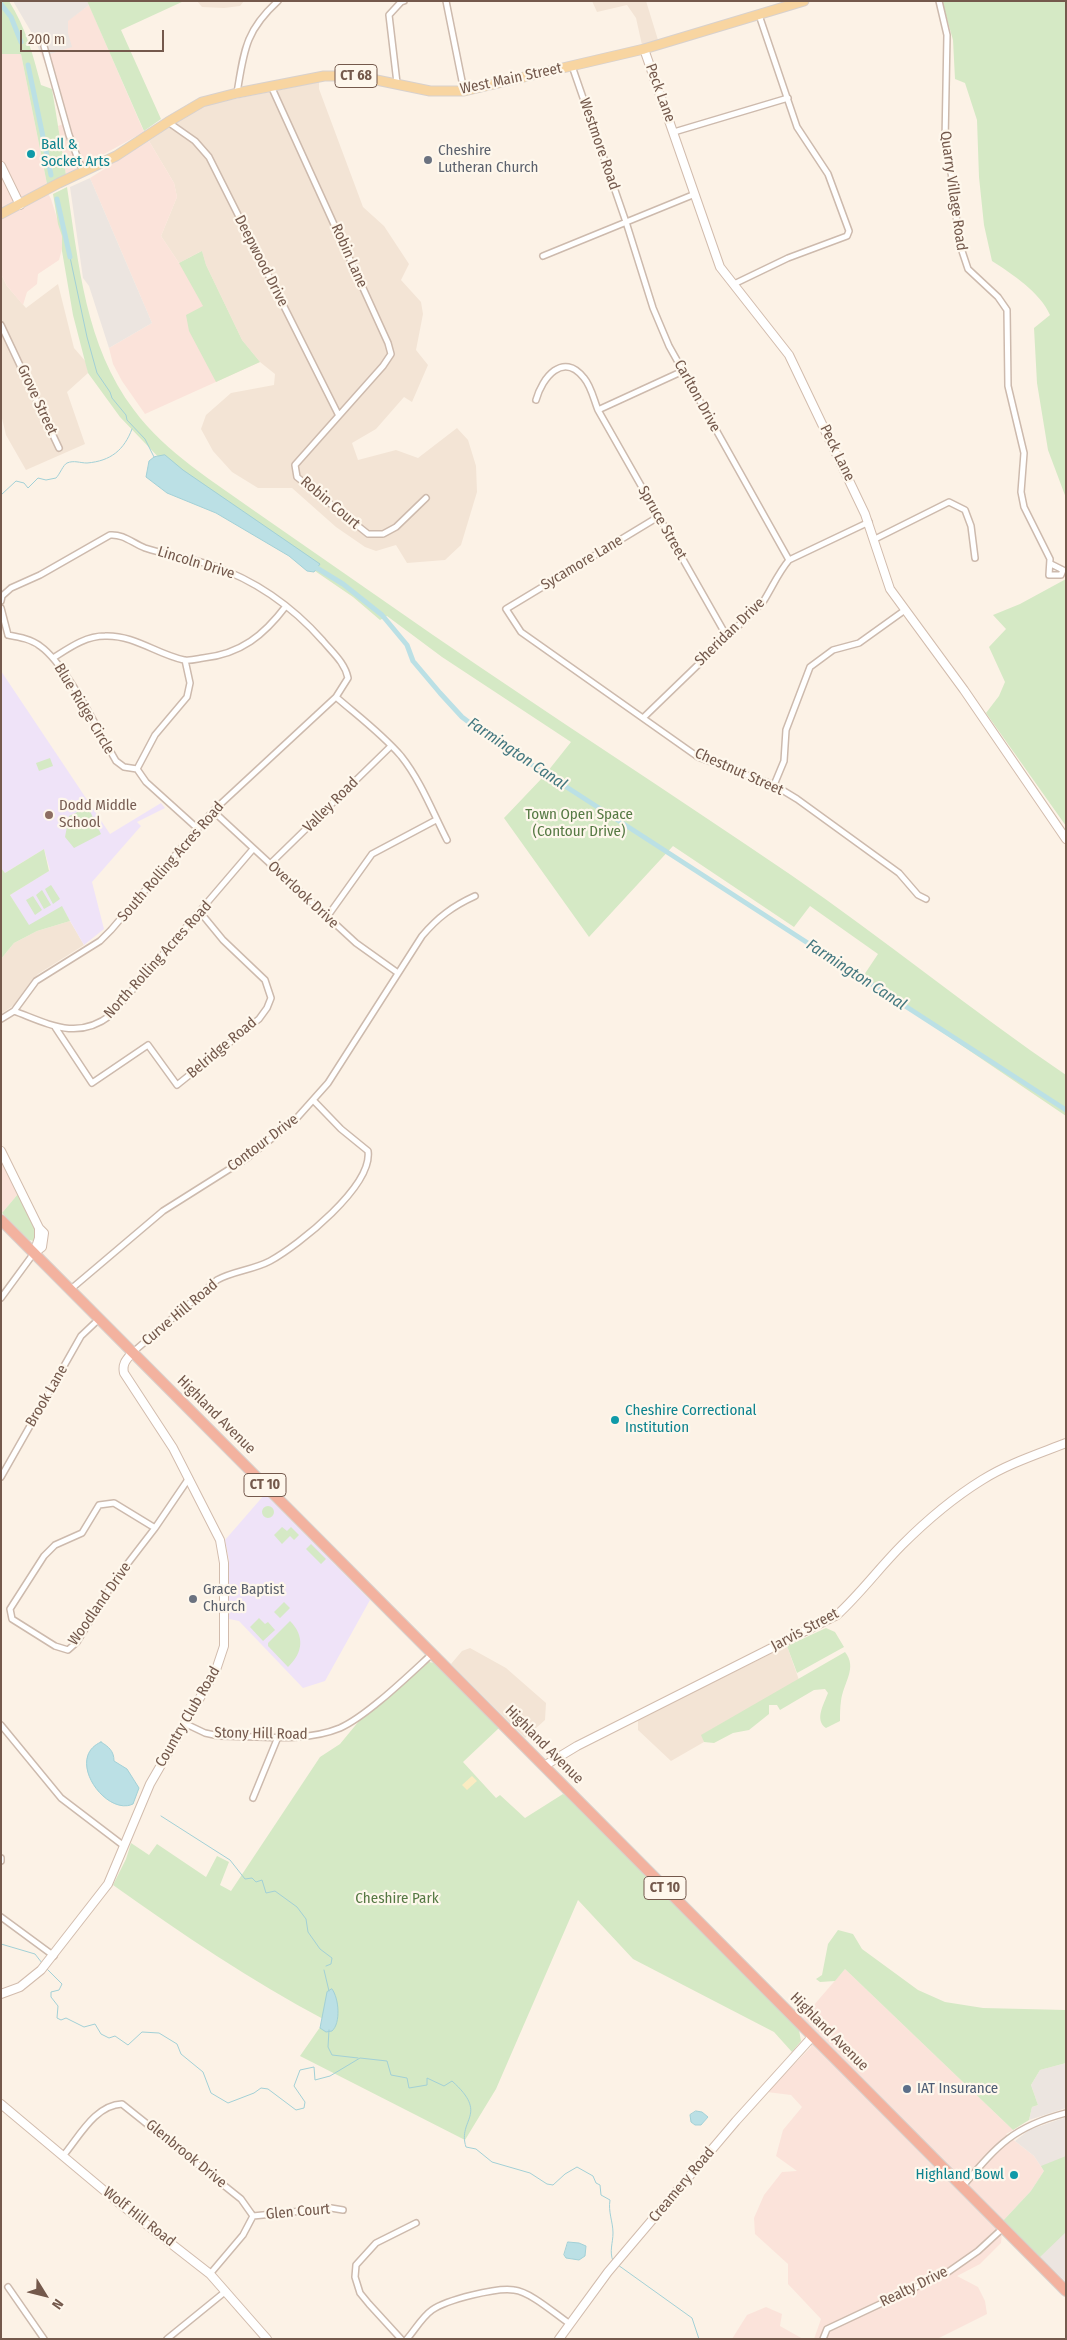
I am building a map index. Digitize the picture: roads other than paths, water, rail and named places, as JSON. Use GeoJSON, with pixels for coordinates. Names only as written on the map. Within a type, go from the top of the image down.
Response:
{"type":"FeatureCollection","features":[{"type":"Feature","properties":{"kind":"highway","name":"Highland Avenue"},"geometry":{"type":"LineString","coordinates":[[1,1220],[1066,2291]]}},
{"type":"Feature","properties":{"kind":"main road","name":"West Main Street"},"geometry":{"type":"LineString","coordinates":[[1,214],[56,191],[83,172],[116,156],[202,102],[271,86],[338,76],[357,76],[430,91],[464,91],[644,49],[804,1]]}},
{"type":"Feature","properties":{"kind":"street"},"geometry":{"type":"LineString","coordinates":[[237,93],[243,55],[254,27],[272,4],[278,1]]}},
{"type":"Feature","properties":{"kind":"street"},"geometry":{"type":"LineString","coordinates":[[397,83],[389,15],[404,1]]}},
{"type":"Feature","properties":{"kind":"street"},"geometry":{"type":"LineString","coordinates":[[446,1],[464,91]]}},
{"type":"Feature","properties":{"kind":"street","name":"Quarry Village Road"},"geometry":{"type":"LineString","coordinates":[[939,1],[947,41],[945,141],[959,242],[968,269],[998,296],[1007,310],[1008,387],[1023,448],[1021,492],[1024,507],[1051,564]]}},
{"type":"Feature","properties":{"kind":"street"},"geometry":{"type":"LineString","coordinates":[[734,284],[788,258],[847,236],[849,231],[828,174],[797,128],[759,15]]}},
{"type":"Feature","properties":{"kind":"street"},"geometry":{"type":"LineString","coordinates":[[44,46],[69,135],[83,172]]}},
{"type":"Feature","properties":{"kind":"street","name":"Peck Lane"},"geometry":{"type":"LineString","coordinates":[[644,49],[720,267],[789,355],[869,522],[887,581],[905,610],[964,690],[1066,840]]}},
{"type":"Feature","properties":{"kind":"street","name":"Westmore Road"},"geometry":{"type":"LineString","coordinates":[[572,66],[626,222]]}},
{"type":"Feature","properties":{"kind":"street","name":"Robin Lane"},"geometry":{"type":"LineString","coordinates":[[271,86],[388,343],[391,354],[383,366],[338,414]]}},
{"type":"Feature","properties":{"kind":"street"},"geometry":{"type":"LineString","coordinates":[[674,132],[788,98]]}},
{"type":"Feature","properties":{"kind":"street","name":"Deepwood Drive"},"geometry":{"type":"LineString","coordinates":[[168,122],[195,140],[209,157],[338,414]]}},
{"type":"Feature","properties":{"kind":"street"},"geometry":{"type":"LineString","coordinates":[[1,166],[20,205]]}},
{"type":"Feature","properties":{"kind":"street"},"geometry":{"type":"LineString","coordinates":[[543,256],[695,194]]}},
{"type":"Feature","properties":{"kind":"street","name":"Carlton Drive"},"geometry":{"type":"LineString","coordinates":[[626,222],[653,308],[669,346],[789,560]]}},
{"type":"Feature","properties":{"kind":"street","name":"Grove Street"},"geometry":{"type":"LineString","coordinates":[[1,325],[59,448]]}},
{"type":"Feature","properties":{"kind":"street","name":"Spruce Street"},"geometry":{"type":"LineString","coordinates":[[536,400],[540,387],[547,375],[558,368],[568,367],[578,371],[586,379],[598,410],[726,635]]}},
{"type":"Feature","properties":{"kind":"street"},"geometry":{"type":"LineString","coordinates":[[598,410],[683,371]]}},
{"type":"Feature","properties":{"kind":"street","name":"Robin Court"},"geometry":{"type":"LineString","coordinates":[[338,414],[295,465],[297,477],[368,534],[383,534],[396,527],[426,498]]}},
{"type":"Feature","properties":{"kind":"street"},"geometry":{"type":"LineString","coordinates":[[875,539],[949,502],[965,510],[971,526],[975,558]]}},
{"type":"Feature","properties":{"kind":"street","name":"Sycamore Lane"},"geometry":{"type":"LineString","coordinates":[[506,609],[658,517]]}},
{"type":"Feature","properties":{"kind":"street"},"geometry":{"type":"LineString","coordinates":[[789,560],[869,522]]}},
{"type":"Feature","properties":{"kind":"street","name":"Lincoln Drive"},"geometry":{"type":"LineString","coordinates":[[1,601],[2,596],[12,588],[40,575],[110,535],[119,534],[144,547],[236,575],[264,589],[313,630],[346,668],[348,678],[336,697]]}},
{"type":"Feature","properties":{"kind":"street","name":"Sheridan Drive"},"geometry":{"type":"LineString","coordinates":[[643,718],[762,602],[772,588],[780,570],[789,560]]}},
{"type":"Feature","properties":{"kind":"street"},"geometry":{"type":"LineString","coordinates":[[53,658],[78,642],[102,636],[119,636],[138,641],[186,660],[216,657],[249,644],[270,628],[286,606]]}},
{"type":"Feature","properties":{"kind":"street"},"geometry":{"type":"LineString","coordinates":[[1,608],[8,636],[1,639]]}},
{"type":"Feature","properties":{"kind":"street","name":"Chestnut Street"},"geometry":{"type":"LineString","coordinates":[[506,609],[521,632],[698,757],[774,785],[797,799],[899,873],[918,895],[926,899]]}},
{"type":"Feature","properties":{"kind":"street"},"geometry":{"type":"LineString","coordinates":[[774,785],[784,761],[786,730],[810,667],[833,650],[859,643],[905,610]]}},
{"type":"Feature","properties":{"kind":"street","name":"Blue Ridge Circle"},"geometry":{"type":"LineString","coordinates":[[8,636],[23,638],[40,646],[53,658],[76,691],[116,761],[124,767],[137,769]]}},
{"type":"Feature","properties":{"kind":"street"},"geometry":{"type":"LineString","coordinates":[[186,660],[190,683],[187,696],[156,735],[137,769],[146,782],[197,828]]}},
{"type":"Feature","properties":{"kind":"street"},"geometry":{"type":"LineString","coordinates":[[336,697],[402,757],[416,779],[447,840]]}},
{"type":"Feature","properties":{"kind":"street","name":"South Rolling Acres Road"},"geometry":{"type":"LineString","coordinates":[[1,1019],[14,1011],[36,981],[100,941],[213,811],[336,697]]}},
{"type":"Feature","properties":{"kind":"street","name":"Valley Road"},"geometry":{"type":"LineString","coordinates":[[270,864],[391,746]]}},
{"type":"Feature","properties":{"kind":"street","name":"Overlook Drive"},"geometry":{"type":"LineString","coordinates":[[213,811],[356,944],[398,973]]}},
{"type":"Feature","properties":{"kind":"street"},"geometry":{"type":"LineString","coordinates":[[327,917],[372,854],[436,820]]}},
{"type":"Feature","properties":{"kind":"street","name":"North Rolling Acres Road"},"geometry":{"type":"LineString","coordinates":[[14,1011],[55,1026],[85,1029],[99,1025],[111,1015],[254,849]]}},
{"type":"Feature","properties":{"kind":"street","name":"Contour Drive"},"geometry":{"type":"LineString","coordinates":[[71,1289],[163,1211],[247,1158],[295,1120],[314,1101],[422,936],[438,918],[456,905],[476,896]]}},
{"type":"Feature","properties":{"kind":"street","name":"Belridge Road"},"geometry":{"type":"LineString","coordinates":[[55,1026],[92,1083],[148,1045],[177,1085],[258,1019],[267,1008],[270,998],[265,980],[222,940],[200,912]]}},
{"type":"Feature","properties":{"kind":"street","name":"Curve Hill Road"},"geometry":{"type":"LineString","coordinates":[[132,1353],[216,1280],[269,1262],[315,1230],[332,1213],[366,1169],[369,1160],[368,1151],[341,1129],[314,1101]]}},
{"type":"Feature","properties":{"kind":"street"},"geometry":{"type":"LineString","coordinates":[[1,1151],[39,1228],[39,1238],[34,1253],[1,1298]]}},
{"type":"Feature","properties":{"kind":"street","name":"Brook Lane"},"geometry":{"type":"LineString","coordinates":[[1,1477],[81,1336],[99,1319]]}},
{"type":"Feature","properties":{"kind":"street","name":"Country Club Road"},"geometry":{"type":"LineString","coordinates":[[1,1994],[20,1987],[41,1970],[108,1884],[150,1784],[219,1664],[224,1634],[224,1563],[222,1546],[215,1526],[189,1478],[124,1373],[122,1368],[132,1353]]}},
{"type":"Feature","properties":{"kind":"street","name":"Jarvis Street"},"geometry":{"type":"LineString","coordinates":[[544,1766],[577,1746],[837,1615],[860,1594],[902,1545],[942,1508],[983,1479],[1066,1443]]}},
{"type":"Feature","properties":{"kind":"street","name":"Woodland Drive"},"geometry":{"type":"LineString","coordinates":[[155,1528],[114,1503],[100,1505],[82,1533],[55,1545],[44,1556],[10,1609],[12,1619],[55,1646],[68,1650],[77,1642],[115,1580],[155,1528],[189,1478]]}},
{"type":"Feature","properties":{"kind":"street","name":"Stony Hill Road"},"geometry":{"type":"LineString","coordinates":[[184,1723],[205,1733],[219,1736],[278,1737],[315,1735],[346,1725],[432,1654]]}},
{"type":"Feature","properties":{"kind":"street"},"geometry":{"type":"LineString","coordinates":[[1,1725],[61,1798],[124,1846]]}},
{"type":"Feature","properties":{"kind":"street"},"geometry":{"type":"LineString","coordinates":[[253,1798],[278,1737]]}},
{"type":"Feature","properties":{"kind":"street"},"geometry":{"type":"LineString","coordinates":[[1,1917],[52,1958]]}},
{"type":"Feature","properties":{"kind":"street","name":"Creamery Road"},"geometry":{"type":"LineString","coordinates":[[559,2339],[612,2268],[736,2121],[812,2037]]}},
{"type":"Feature","properties":{"kind":"street","name":"Wolf Hill Road"},"geometry":{"type":"LineString","coordinates":[[1,2104],[210,2274],[268,2339]]}},
{"type":"Feature","properties":{"kind":"street","name":"Glenbrook Drive"},"geometry":{"type":"LineString","coordinates":[[63,2156],[102,2109],[122,2104],[241,2199],[252,2216]]}},
{"type":"Feature","properties":{"kind":"street"},"geometry":{"type":"LineString","coordinates":[[962,2186],[1000,2143],[1037,2121],[1066,2113]]}},
{"type":"Feature","properties":{"kind":"street","name":"Glen Court"},"geometry":{"type":"LineString","coordinates":[[252,2216],[331,2208],[343,2210]]}},
{"type":"Feature","properties":{"kind":"street"},"geometry":{"type":"LineString","coordinates":[[210,2274],[243,2235],[252,2216]]}},
{"type":"Feature","properties":{"kind":"street"},"geometry":{"type":"LineString","coordinates":[[401,2339],[360,2293],[355,2277],[356,2266],[376,2243],[416,2223]]}},
{"type":"Feature","properties":{"kind":"street","name":"Realty Drive"},"geometry":{"type":"LineString","coordinates":[[823,2339],[828,2329],[948,2272],[978,2251],[1003,2228]]}},
{"type":"Feature","properties":{"kind":"street"},"geometry":{"type":"LineString","coordinates":[[8,2287],[44,2339]]}},
{"type":"Feature","properties":{"kind":"street"},"geometry":{"type":"LineString","coordinates":[[167,2339],[226,2290]]}},
{"type":"Feature","properties":{"kind":"street"},"geometry":{"type":"LineString","coordinates":[[407,2339],[430,2311],[443,2304],[508,2290],[514,2290],[536,2300],[570,2324]]}},
{"type":"Feature","properties":{"kind":"water"},"geometry":{"type":"Polygon","coordinates":[[[165,455],[183,470],[320,564],[314,572],[307,571],[289,556],[216,513],[167,493],[146,477],[149,461],[154,457],[165,455]]]}},
{"type":"Feature","properties":{"kind":"water"},"geometry":{"type":"Polygon","coordinates":[[[101,1742],[110,1750],[114,1761],[127,1769],[139,1788],[133,1804],[122,1806],[111,1802],[93,1784],[88,1772],[87,1760],[91,1750],[101,1742]]]}},
{"type":"Feature","properties":{"kind":"water"},"geometry":{"type":"Polygon","coordinates":[[[332,1989],[336,1998],[338,2017],[332,2031],[326,2032],[320,2028],[327,1992],[332,1989]]]}},
{"type":"Feature","properties":{"kind":"water"},"geometry":{"type":"Polygon","coordinates":[[[696,2111],[702,2112],[708,2117],[701,2125],[695,2125],[691,2122],[690,2115],[696,2111]]]}},
{"type":"Feature","properties":{"kind":"water"},"geometry":{"type":"Polygon","coordinates":[[[568,2242],[586,2246],[585,2256],[579,2260],[566,2258],[564,2255],[568,2242]]]}},
{"type":"Feature","properties":{"kind":"waterway","name":"Farmington Canal"},"geometry":{"type":"LineString","coordinates":[[1,4],[11,17],[21,42]]}},
{"type":"Feature","properties":{"kind":"waterway","name":"Farmington Canal"},"geometry":{"type":"LineString","coordinates":[[28,65],[51,175]]}},
{"type":"Feature","properties":{"kind":"waterway","name":"Farmington Canal"},"geometry":{"type":"LineString","coordinates":[[57,199],[70,257]]}},
{"type":"Feature","properties":{"kind":"waterway"},"geometry":{"type":"LineString","coordinates":[[70,257],[87,337],[97,373],[112,398],[126,415],[127,420],[145,439],[154,457]]}},
{"type":"Feature","properties":{"kind":"waterway"},"geometry":{"type":"LineString","coordinates":[[1,495],[16,481],[24,483],[28,488],[38,478],[46,480],[56,478],[67,463],[95,462],[110,457],[125,443],[132,429]]}},
{"type":"Feature","properties":{"kind":"waterway","name":"Farmington Canal"},"geometry":{"type":"LineString","coordinates":[[312,565],[343,584],[382,615],[407,645],[413,661],[440,693],[462,717],[483,733],[1066,1110]]}},
{"type":"Feature","properties":{"kind":"waterway"},"geometry":{"type":"LineString","coordinates":[[161,1816],[230,1860],[245,1879],[252,1878],[256,1882],[262,1880],[266,1893],[275,1891],[297,1907],[306,1919],[308,1932],[320,1949],[332,1958],[331,1964],[326,1966]]}},
{"type":"Feature","properties":{"kind":"waterway"},"geometry":{"type":"LineString","coordinates":[[1,1944],[35,1954],[42,1963]]}},
{"type":"Feature","properties":{"kind":"waterway"},"geometry":{"type":"LineString","coordinates":[[46,1968],[62,1984],[59,1990],[51,1992],[51,1997],[58,2006],[57,2018],[61,2020],[66,2018],[84,2027],[95,2024],[101,2034],[109,2038],[115,2036],[128,2045],[142,2032],[159,2033],[177,2044],[181,2054],[203,2072],[211,2093],[228,2103],[254,2093],[261,2088],[268,2089],[296,2110],[304,2108],[305,2102],[294,2086],[300,2070],[314,2067],[315,2080],[330,2076],[360,2058],[387,2061],[391,2075],[407,2078],[409,2088],[427,2085],[427,2078],[444,2086],[452,2081],[463,2092],[471,2109],[465,2130],[466,2147],[476,2149],[492,2162],[530,2173],[547,2184],[553,2185],[565,2174],[577,2167],[593,2176],[596,2183],[600,2185],[601,2195],[610,2200],[613,2261]]}},
{"type":"Feature","properties":{"kind":"waterway"},"geometry":{"type":"LineString","coordinates":[[324,1970],[329,1991]]}},
{"type":"Feature","properties":{"kind":"waterway"},"geometry":{"type":"LineString","coordinates":[[329,2030],[328,2047],[332,2055],[358,2058]]}},
{"type":"Feature","properties":{"kind":"waterway"},"geometry":{"type":"LineString","coordinates":[[618,2265],[692,2318],[699,2339]]}},
{"type":"Feature","properties":{"kind":"place","name":"Ball & Socket Arts"},"geometry":{"type":"Point","coordinates":[31,154]}},
{"type":"Feature","properties":{"kind":"place","name":"Cheshire Lutheran Church"},"geometry":{"type":"Point","coordinates":[428,160]}},
{"type":"Feature","properties":{"kind":"place","name":"Dodd Middle School"},"geometry":{"type":"Point","coordinates":[49,815]}},
{"type":"Feature","properties":{"kind":"place","name":"Cheshire Correctional Institution"},"geometry":{"type":"Point","coordinates":[615,1420]}},
{"type":"Feature","properties":{"kind":"place","name":"Grace Baptist Church"},"geometry":{"type":"Point","coordinates":[193,1599]}},
{"type":"Feature","properties":{"kind":"place","name":"IAT Insurance"},"geometry":{"type":"Point","coordinates":[907,2089]}},
{"type":"Feature","properties":{"kind":"place","name":"Highland Bowl"},"geometry":{"type":"Point","coordinates":[1014,2175]}},
{"type":"Feature","properties":{"kind":"park label","name":"Town Open Space (Contour Drive)"},"geometry":{"type":"Point","coordinates":[579,824]}},
{"type":"Feature","properties":{"kind":"park label","name":"Cheshire Park"},"geometry":{"type":"Point","coordinates":[397,1899]}}]}
